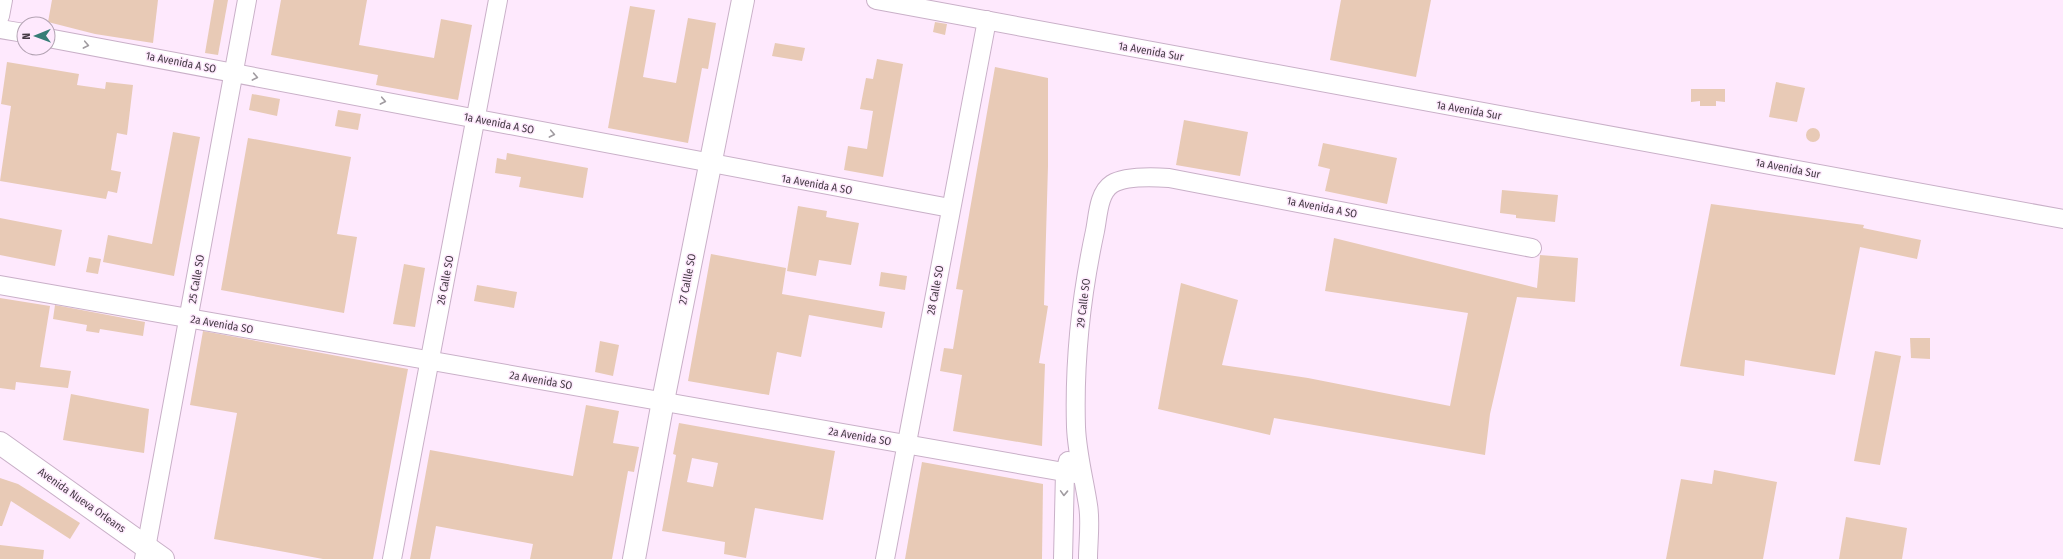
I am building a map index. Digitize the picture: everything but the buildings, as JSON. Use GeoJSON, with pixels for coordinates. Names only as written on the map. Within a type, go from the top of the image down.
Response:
{"type":"FeatureCollection","features":[{"type":"Feature","properties":{"kind":"main road","name":"27 Callle SO"},"geometry":{"type":"LineString","coordinates":[[634,559],[663,401],[742,0]]}},
{"type":"Feature","properties":{"kind":"main road"},"geometry":{"type":"LineString","coordinates":[[734,41],[758,0]]}},
{"type":"Feature","properties":{"kind":"main road","name":"Avenida Nueva Orleans"},"geometry":{"type":"LineString","coordinates":[[0,443],[151,555]]}},
{"type":"Feature","properties":{"kind":"street"},"geometry":{"type":"LineString","coordinates":[[0,16],[3,0]]}},
{"type":"Feature","properties":{"kind":"street","name":"25 Calle SO"},"geometry":{"type":"LineString","coordinates":[[151,555],[189,318],[247,0]]}},
{"type":"Feature","properties":{"kind":"street","name":"26 Calle SO"},"geometry":{"type":"LineString","coordinates":[[392,559],[498,0]]}},
{"type":"Feature","properties":{"kind":"street","name":"1a Avenida Sur"},"geometry":{"type":"LineString","coordinates":[[876,0],[2063,219]]}},
{"type":"Feature","properties":{"kind":"street","name":"28 Calle SO"},"geometry":{"type":"LineString","coordinates":[[885,559],[986,20]]}},
{"type":"Feature","properties":{"kind":"street"},"geometry":{"type":"LineString","coordinates":[[0,29],[16,32]]}},
{"type":"Feature","properties":{"kind":"street","name":"1a Avenida A SO"},"geometry":{"type":"LineString","coordinates":[[56,39],[476,118],[710,165],[950,208]]}},
{"type":"Feature","properties":{"kind":"street","name":"1a Avenida A SO"},"geometry":{"type":"LineString","coordinates":[[1112,184],[1146,177],[1169,178],[1532,248]]}},
{"type":"Feature","properties":{"kind":"street","name":"29 Calle SO"},"geometry":{"type":"LineString","coordinates":[[1063,559],[1073,473],[1076,428],[1076,373],[1080,313],[1087,267],[1103,194],[1112,184]]}},
{"type":"Feature","properties":{"kind":"street","name":"2a Avenida SO"},"geometry":{"type":"LineString","coordinates":[[0,285],[1073,473]]}},
{"type":"Feature","properties":{"kind":"street","name":"29 Calle SO"},"geometry":{"type":"LineString","coordinates":[[1073,473],[1088,506],[1088,559]]}}]}
